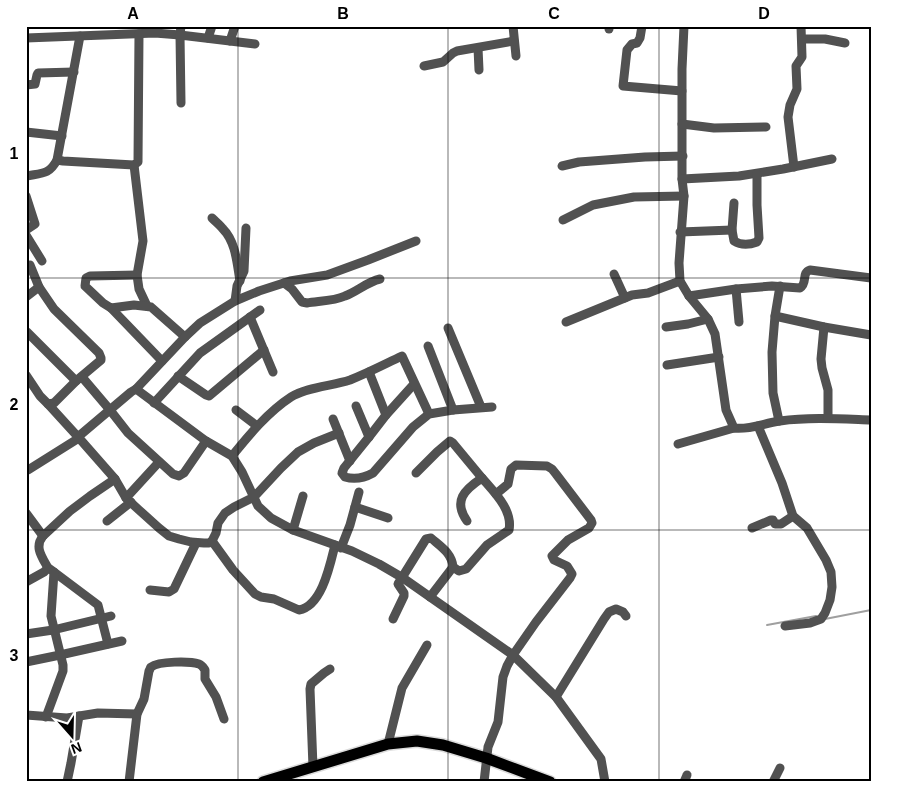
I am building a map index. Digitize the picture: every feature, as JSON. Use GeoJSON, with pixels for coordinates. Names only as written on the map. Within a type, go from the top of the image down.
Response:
{"type":"FeatureCollection","features":[{"type":"Feature","properties":{"kind":"main road"},"geometry":{"type":"LineString","coordinates":[[263,782],[388,744],[417,741],[444,745],[486,758],[550,782]]}},
{"type":"Feature","properties":{"kind":"street"},"geometry":{"type":"LineString","coordinates":[[208,38],[212,26]]}},
{"type":"Feature","properties":{"kind":"street"},"geometry":{"type":"LineString","coordinates":[[230,41],[235,26]]}},
{"type":"Feature","properties":{"kind":"street"},"geometry":{"type":"LineString","coordinates":[[513,26],[516,56]]}},
{"type":"Feature","properties":{"kind":"street"},"geometry":{"type":"LineString","coordinates":[[642,26],[637,43],[632,44],[627,50],[623,86],[682,91]]}},
{"type":"Feature","properties":{"kind":"street"},"geometry":{"type":"LineString","coordinates":[[684,26],[682,91],[682,179],[684,196],[680,232],[680,281],[689,296],[708,319],[715,334],[726,410],[734,428]]}},
{"type":"Feature","properties":{"kind":"street"},"geometry":{"type":"LineString","coordinates":[[794,167],[788,116],[790,105],[797,89],[796,66],[802,57],[801,26]]}},
{"type":"Feature","properties":{"kind":"street"},"geometry":{"type":"LineString","coordinates":[[26,38],[85,32],[139,34],[155,30],[180,30],[208,38],[255,44]]}},
{"type":"Feature","properties":{"kind":"street"},"geometry":{"type":"LineString","coordinates":[[180,30],[181,103]]}},
{"type":"Feature","properties":{"kind":"street"},"geometry":{"type":"LineString","coordinates":[[26,176],[49,171],[57,160],[74,72],[85,32]]}},
{"type":"Feature","properties":{"kind":"street"},"geometry":{"type":"LineString","coordinates":[[57,160],[134,165],[138,162],[139,34]]}},
{"type":"Feature","properties":{"kind":"street"},"geometry":{"type":"LineString","coordinates":[[802,39],[825,39],[845,43]]}},
{"type":"Feature","properties":{"kind":"street"},"geometry":{"type":"LineString","coordinates":[[424,66],[443,62],[457,51],[514,41]]}},
{"type":"Feature","properties":{"kind":"street"},"geometry":{"type":"LineString","coordinates":[[478,48],[480,70]]}},
{"type":"Feature","properties":{"kind":"street"},"geometry":{"type":"LineString","coordinates":[[26,85],[35,84],[38,73],[74,72]]}},
{"type":"Feature","properties":{"kind":"street"},"geometry":{"type":"LineString","coordinates":[[682,124],[714,128],[766,127]]}},
{"type":"Feature","properties":{"kind":"street"},"geometry":{"type":"LineString","coordinates":[[26,132],[62,136]]}},
{"type":"Feature","properties":{"kind":"street"},"geometry":{"type":"LineString","coordinates":[[562,166],[579,162],[682,156]]}},
{"type":"Feature","properties":{"kind":"street"},"geometry":{"type":"LineString","coordinates":[[682,179],[757,174],[832,159]]}},
{"type":"Feature","properties":{"kind":"street"},"geometry":{"type":"LineString","coordinates":[[134,165],[143,241],[137,275],[139,289],[147,306]]}},
{"type":"Feature","properties":{"kind":"street"},"geometry":{"type":"LineString","coordinates":[[734,203],[732,230],[734,241],[739,244],[750,245],[757,242],[759,238],[757,174]]}},
{"type":"Feature","properties":{"kind":"street"},"geometry":{"type":"LineString","coordinates":[[26,196],[35,224],[26,230]]}},
{"type":"Feature","properties":{"kind":"street"},"geometry":{"type":"LineString","coordinates":[[564,220],[593,205],[634,197],[684,196]]}},
{"type":"Feature","properties":{"kind":"street"},"geometry":{"type":"LineString","coordinates":[[212,218],[225,230],[231,243],[240,282]]}},
{"type":"Feature","properties":{"kind":"street"},"geometry":{"type":"LineString","coordinates":[[235,301],[237,286],[244,271],[246,228]]}},
{"type":"Feature","properties":{"kind":"street"},"geometry":{"type":"LineString","coordinates":[[680,232],[732,230]]}},
{"type":"Feature","properties":{"kind":"street"},"geometry":{"type":"LineString","coordinates":[[26,236],[42,261]]}},
{"type":"Feature","properties":{"kind":"street"},"geometry":{"type":"LineString","coordinates":[[28,470],[79,438],[79,436],[136,389],[200,323],[235,301],[284,283],[327,275],[416,241]]}},
{"type":"Feature","properties":{"kind":"street"},"geometry":{"type":"LineString","coordinates":[[30,265],[39,287],[54,309],[99,353],[101,358],[54,403],[48,404]]}},
{"type":"Feature","properties":{"kind":"street"},"geometry":{"type":"LineString","coordinates":[[689,296],[736,289],[780,286],[800,288],[803,286],[805,273],[808,270],[871,278]]}},
{"type":"Feature","properties":{"kind":"street"},"geometry":{"type":"LineString","coordinates":[[614,274],[625,298]]}},
{"type":"Feature","properties":{"kind":"street"},"geometry":{"type":"LineString","coordinates":[[137,275],[90,276],[86,278],[85,286],[111,308],[162,362]]}},
{"type":"Feature","properties":{"kind":"street"},"geometry":{"type":"LineString","coordinates":[[284,283],[292,289],[302,302],[306,303],[337,299],[354,293],[371,281],[380,279]]}},
{"type":"Feature","properties":{"kind":"street"},"geometry":{"type":"LineString","coordinates":[[566,322],[632,295],[648,293],[680,281]]}},
{"type":"Feature","properties":{"kind":"street"},"geometry":{"type":"LineString","coordinates":[[779,421],[773,393],[772,352],[780,286]]}},
{"type":"Feature","properties":{"kind":"street"},"geometry":{"type":"LineString","coordinates":[[26,297],[39,287]]}},
{"type":"Feature","properties":{"kind":"street"},"geometry":{"type":"LineString","coordinates":[[736,289],[739,322]]}},
{"type":"Feature","properties":{"kind":"street"},"geometry":{"type":"LineString","coordinates":[[111,308],[151,307],[185,337]]}},
{"type":"Feature","properties":{"kind":"street"},"geometry":{"type":"LineString","coordinates":[[154,403],[200,353],[260,310]]}},
{"type":"Feature","properties":{"kind":"street"},"geometry":{"type":"LineString","coordinates":[[775,316],[871,335]]}},
{"type":"Feature","properties":{"kind":"street"},"geometry":{"type":"LineString","coordinates":[[250,317],[273,372]]}},
{"type":"Feature","properties":{"kind":"street"},"geometry":{"type":"LineString","coordinates":[[666,326],[688,324],[708,319]]}},
{"type":"Feature","properties":{"kind":"street"},"geometry":{"type":"LineString","coordinates":[[824,327],[821,359],[828,390],[828,418]]}},
{"type":"Feature","properties":{"kind":"street"},"geometry":{"type":"LineString","coordinates":[[448,328],[481,408]]}},
{"type":"Feature","properties":{"kind":"street"},"geometry":{"type":"LineString","coordinates":[[27,332],[79,379],[110,410],[128,433],[173,474],[179,476],[184,473],[206,441]]}},
{"type":"Feature","properties":{"kind":"street"},"geometry":{"type":"LineString","coordinates":[[428,346],[454,410]]}},
{"type":"Feature","properties":{"kind":"street"},"geometry":{"type":"LineString","coordinates":[[178,376],[209,396],[264,350]]}},
{"type":"Feature","properties":{"kind":"street"},"geometry":{"type":"LineString","coordinates":[[232,456],[257,426],[292,396],[349,380],[402,356],[429,414]]}},
{"type":"Feature","properties":{"kind":"street"},"geometry":{"type":"LineString","coordinates":[[667,365],[719,357]]}},
{"type":"Feature","properties":{"kind":"street"},"geometry":{"type":"LineString","coordinates":[[369,372],[386,415]]}},
{"type":"Feature","properties":{"kind":"street"},"geometry":{"type":"LineString","coordinates":[[26,375],[40,396],[115,479],[129,500],[139,510],[169,536],[196,543],[212,541],[218,523],[225,513],[254,497],[280,468],[298,452],[322,439],[339,433]]}},
{"type":"Feature","properties":{"kind":"street"},"geometry":{"type":"LineString","coordinates":[[414,384],[386,415],[344,468],[342,473],[345,477],[366,477],[373,472],[414,427],[429,414],[492,407]]}},
{"type":"Feature","properties":{"kind":"street"},"geometry":{"type":"LineString","coordinates":[[136,389],[206,441],[232,456],[258,506],[271,518],[293,530],[338,546],[379,564],[403,578],[513,655],[556,697],[600,758],[605,782]]}},
{"type":"Feature","properties":{"kind":"street"},"geometry":{"type":"LineString","coordinates":[[356,406],[370,437]]}},
{"type":"Feature","properties":{"kind":"street"},"geometry":{"type":"LineString","coordinates":[[236,410],[257,426]]}},
{"type":"Feature","properties":{"kind":"street"},"geometry":{"type":"LineString","coordinates":[[678,444],[734,428],[742,429],[779,421],[828,418],[871,420]]}},
{"type":"Feature","properties":{"kind":"street"},"geometry":{"type":"LineString","coordinates":[[333,419],[350,461]]}},
{"type":"Feature","properties":{"kind":"street"},"geometry":{"type":"LineString","coordinates":[[758,426],[782,483],[793,516],[807,528],[831,572],[832,587],[830,600],[821,619],[810,623],[785,626]]}},
{"type":"Feature","properties":{"kind":"street"},"geometry":{"type":"LineString","coordinates":[[416,473],[450,441],[496,494],[508,515],[510,521],[509,530],[487,545],[466,569],[459,571],[452,567]]}},
{"type":"Feature","properties":{"kind":"street"},"geometry":{"type":"LineString","coordinates":[[106,521],[129,500],[159,462]]}},
{"type":"Feature","properties":{"kind":"street"},"geometry":{"type":"LineString","coordinates":[[484,782],[488,747],[499,715],[503,676],[513,655],[572,574],[567,566],[554,560],[552,556],[568,540],[589,528],[592,523],[556,474],[547,466],[516,465],[511,469],[508,484],[496,494]]}},
{"type":"Feature","properties":{"kind":"street"},"geometry":{"type":"LineString","coordinates":[[467,521],[460,510],[462,498],[469,488],[482,478]]}},
{"type":"Feature","properties":{"kind":"street"},"geometry":{"type":"LineString","coordinates":[[108,644],[106,617],[98,606],[51,570],[38,550],[38,545],[43,536],[84,501],[115,479]]}},
{"type":"Feature","properties":{"kind":"street"},"geometry":{"type":"LineString","coordinates":[[212,541],[233,570],[255,594],[274,599],[299,610],[308,607],[318,597],[331,560],[350,525],[358,492]]}},
{"type":"Feature","properties":{"kind":"street"},"geometry":{"type":"LineString","coordinates":[[293,530],[303,496]]}},
{"type":"Feature","properties":{"kind":"street"},"geometry":{"type":"LineString","coordinates":[[355,507],[388,518]]}},
{"type":"Feature","properties":{"kind":"street"},"geometry":{"type":"LineString","coordinates":[[26,513],[43,536]]}},
{"type":"Feature","properties":{"kind":"street"},"geometry":{"type":"LineString","coordinates":[[752,528],[771,520],[775,524],[781,524],[793,516]]}},
{"type":"Feature","properties":{"kind":"street"},"geometry":{"type":"LineString","coordinates":[[393,619],[404,596],[398,584],[428,538],[431,538],[446,551],[451,558],[452,567],[430,597]]}},
{"type":"Feature","properties":{"kind":"street"},"geometry":{"type":"LineString","coordinates":[[150,590],[169,592],[174,590],[196,543]]}},
{"type":"Feature","properties":{"kind":"street"},"geometry":{"type":"LineString","coordinates":[[26,582],[51,570]]}},
{"type":"Feature","properties":{"kind":"street"},"geometry":{"type":"LineString","coordinates":[[46,717],[63,665],[50,611],[53,601],[51,570]]}},
{"type":"Feature","properties":{"kind":"street"},"geometry":{"type":"LineString","coordinates":[[556,697],[609,612],[616,609],[626,616]]}},
{"type":"Feature","properties":{"kind":"street"},"geometry":{"type":"LineString","coordinates":[[26,634],[54,630],[106,617]]}},
{"type":"Feature","properties":{"kind":"street"},"geometry":{"type":"LineString","coordinates":[[26,662],[122,641]]}},
{"type":"Feature","properties":{"kind":"street"},"geometry":{"type":"LineString","coordinates":[[388,744],[402,688],[427,645]]}},
{"type":"Feature","properties":{"kind":"street"},"geometry":{"type":"LineString","coordinates":[[129,782],[138,714],[144,699],[151,668],[158,664],[169,663],[200,664],[205,670],[205,679],[216,697],[224,719]]}},
{"type":"Feature","properties":{"kind":"street"},"geometry":{"type":"LineString","coordinates":[[313,767],[310,689],[311,684],[330,670]]}},
{"type":"Feature","properties":{"kind":"street"},"geometry":{"type":"LineString","coordinates":[[26,715],[67,718],[98,713],[138,714]]}},
{"type":"Feature","properties":{"kind":"street"},"geometry":{"type":"LineString","coordinates":[[67,782],[79,716]]}},
{"type":"Feature","properties":{"kind":"street"},"geometry":{"type":"LineString","coordinates":[[773,782],[780,768]]}},
{"type":"Feature","properties":{"kind":"waterway"},"geometry":{"type":"LineString","coordinates":[[825,619],[871,610]]}},
{"type":"Feature","properties":{"kind":"waterway"},"geometry":{"type":"LineString","coordinates":[[767,625],[816,616]]}}]}
